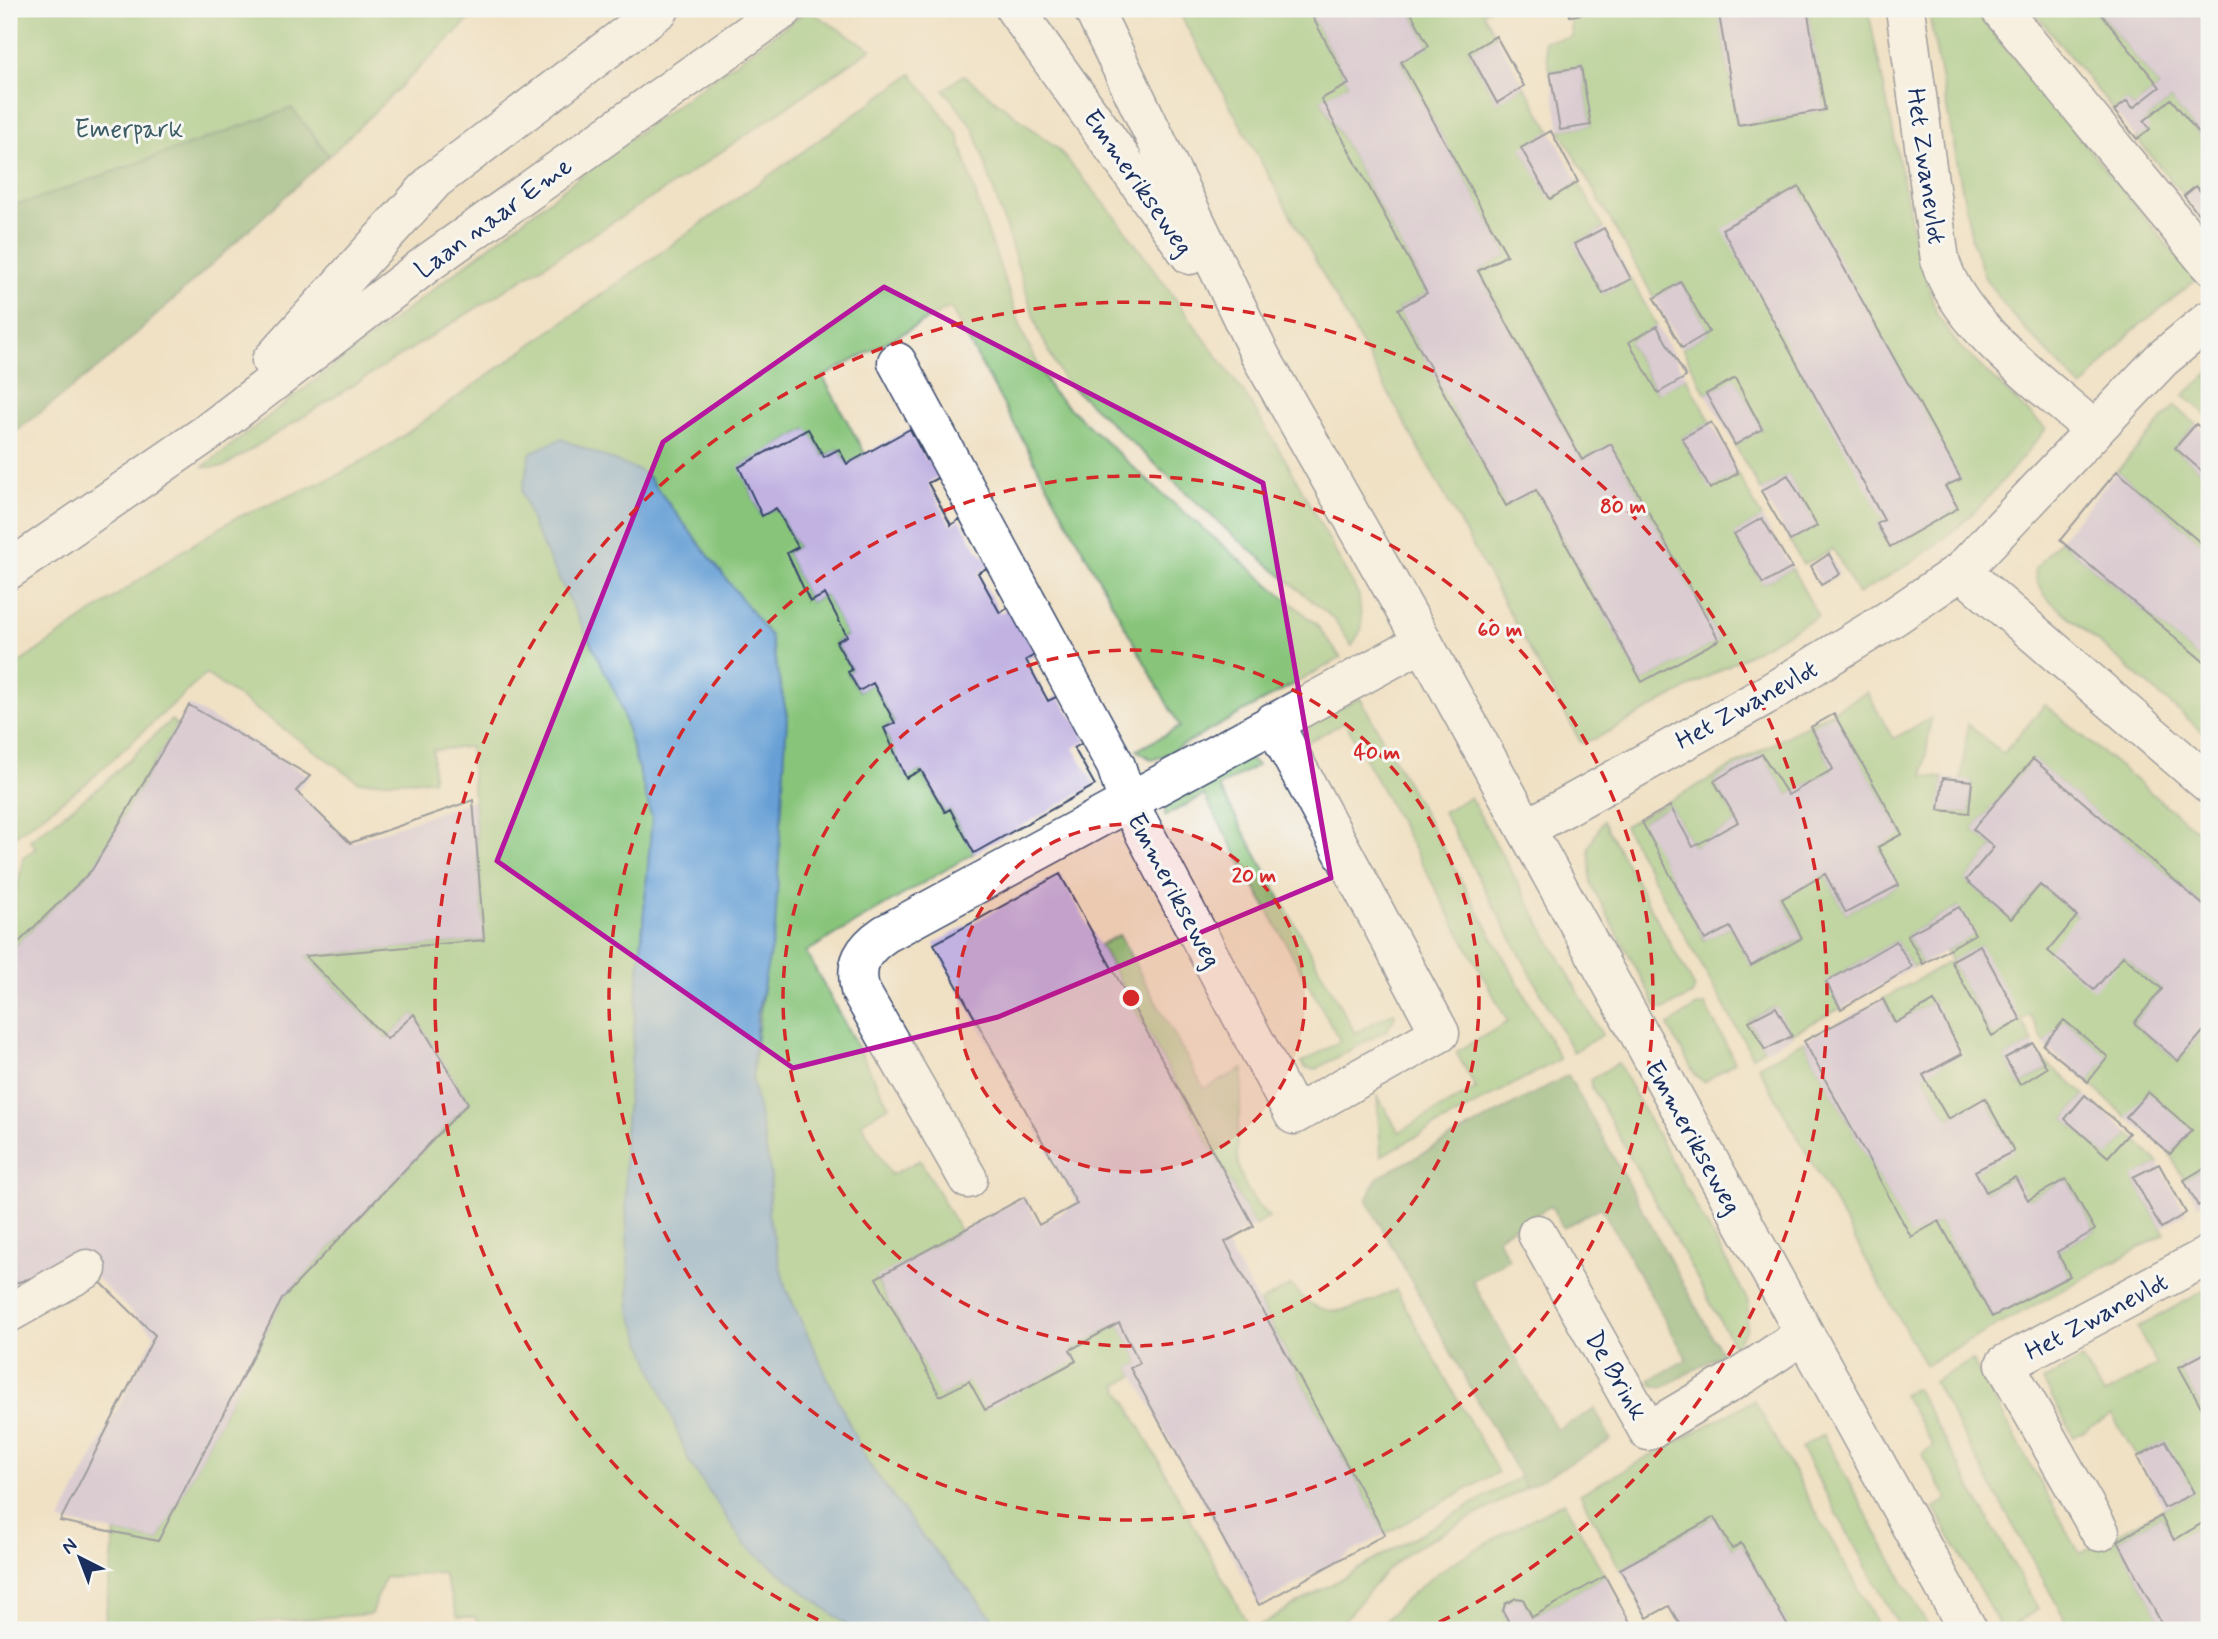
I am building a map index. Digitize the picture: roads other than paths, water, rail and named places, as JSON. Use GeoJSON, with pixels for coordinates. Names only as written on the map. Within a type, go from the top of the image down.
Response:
{"type":"FeatureCollection","features":[{"type":"Feature","properties":{"kind":"street","name":"Laan naar Eme"},"geometry":{"type":"LineString","coordinates":[[206,433],[435,180],[660,9]]}},
{"type":"Feature","properties":{"kind":"street","name":"Laan naar Eme"},"geometry":{"type":"LineString","coordinates":[[9,570],[206,433],[428,263],[784,9]]}},
{"type":"Feature","properties":{"kind":"street","name":"Emmerikseweg"},"geometry":{"type":"LineString","coordinates":[[1015,9],[1261,357]]}},
{"type":"Feature","properties":{"kind":"street","name":"Emmerikseweg"},"geometry":{"type":"LineString","coordinates":[[1093,9],[1261,357],[1423,642],[1968,1630]]}},
{"type":"Feature","properties":{"kind":"street","name":"Het Zwanevlot"},"geometry":{"type":"LineString","coordinates":[[1905,9],[1940,260],[1953,293],[1983,330],[2094,430]]}},
{"type":"Feature","properties":{"kind":"street"},"geometry":{"type":"LineString","coordinates":[[2000,9],[2209,264]]}},
{"type":"Feature","properties":{"kind":"street","name":"Het Zwanevlot"},"geometry":{"type":"LineString","coordinates":[[1526,829],[1768,694],[1910,607],[1961,571],[2162,359],[2209,320]]}},
{"type":"Feature","properties":{"kind":"street","name":"Emmerikseweg"},"geometry":{"type":"LineString","coordinates":[[897,362],[1116,766],[1127,800],[1294,1115],[1440,1033],[1273,722]]}},
{"type":"Feature","properties":{"kind":"street"},"geometry":{"type":"LineString","coordinates":[[1961,571],[2209,784]]}},
{"type":"Feature","properties":{"kind":"street","name":"Emmerikseweg"},"geometry":{"type":"LineString","coordinates":[[968,1179],[860,990],[857,976],[859,960],[871,944],[1127,800],[1423,642]]}},
{"type":"Feature","properties":{"kind":"street","name":"De Brink"},"geometry":{"type":"LineString","coordinates":[[1537,1234],[1647,1431],[1746,1373],[1803,1335]]}},
{"type":"Feature","properties":{"kind":"street","name":"Het Zwanevlot"},"geometry":{"type":"LineString","coordinates":[[2100,1532],[2005,1364],[2209,1255]]}},
{"type":"Feature","properties":{"kind":"street"},"geometry":{"type":"LineString","coordinates":[[9,1313],[87,1269]]}},
{"type":"Feature","properties":{"kind":"water"},"geometry":{"type":"Polygon","coordinates":[[[561,439],[640,471],[649,478],[770,636],[787,716],[775,929],[757,1016],[752,1078],[771,1176],[768,1213],[785,1287],[867,1462],[923,1537],[1003,1630],[853,1630],[745,1545],[689,1461],[630,1311],[624,1146],[652,818],[619,700],[534,528],[522,492],[531,452],[561,439]]]}},
{"type":"Feature","properties":{"kind":"park label","name":"Emerpark"},"geometry":{"type":"Point","coordinates":[129,128]}}]}
